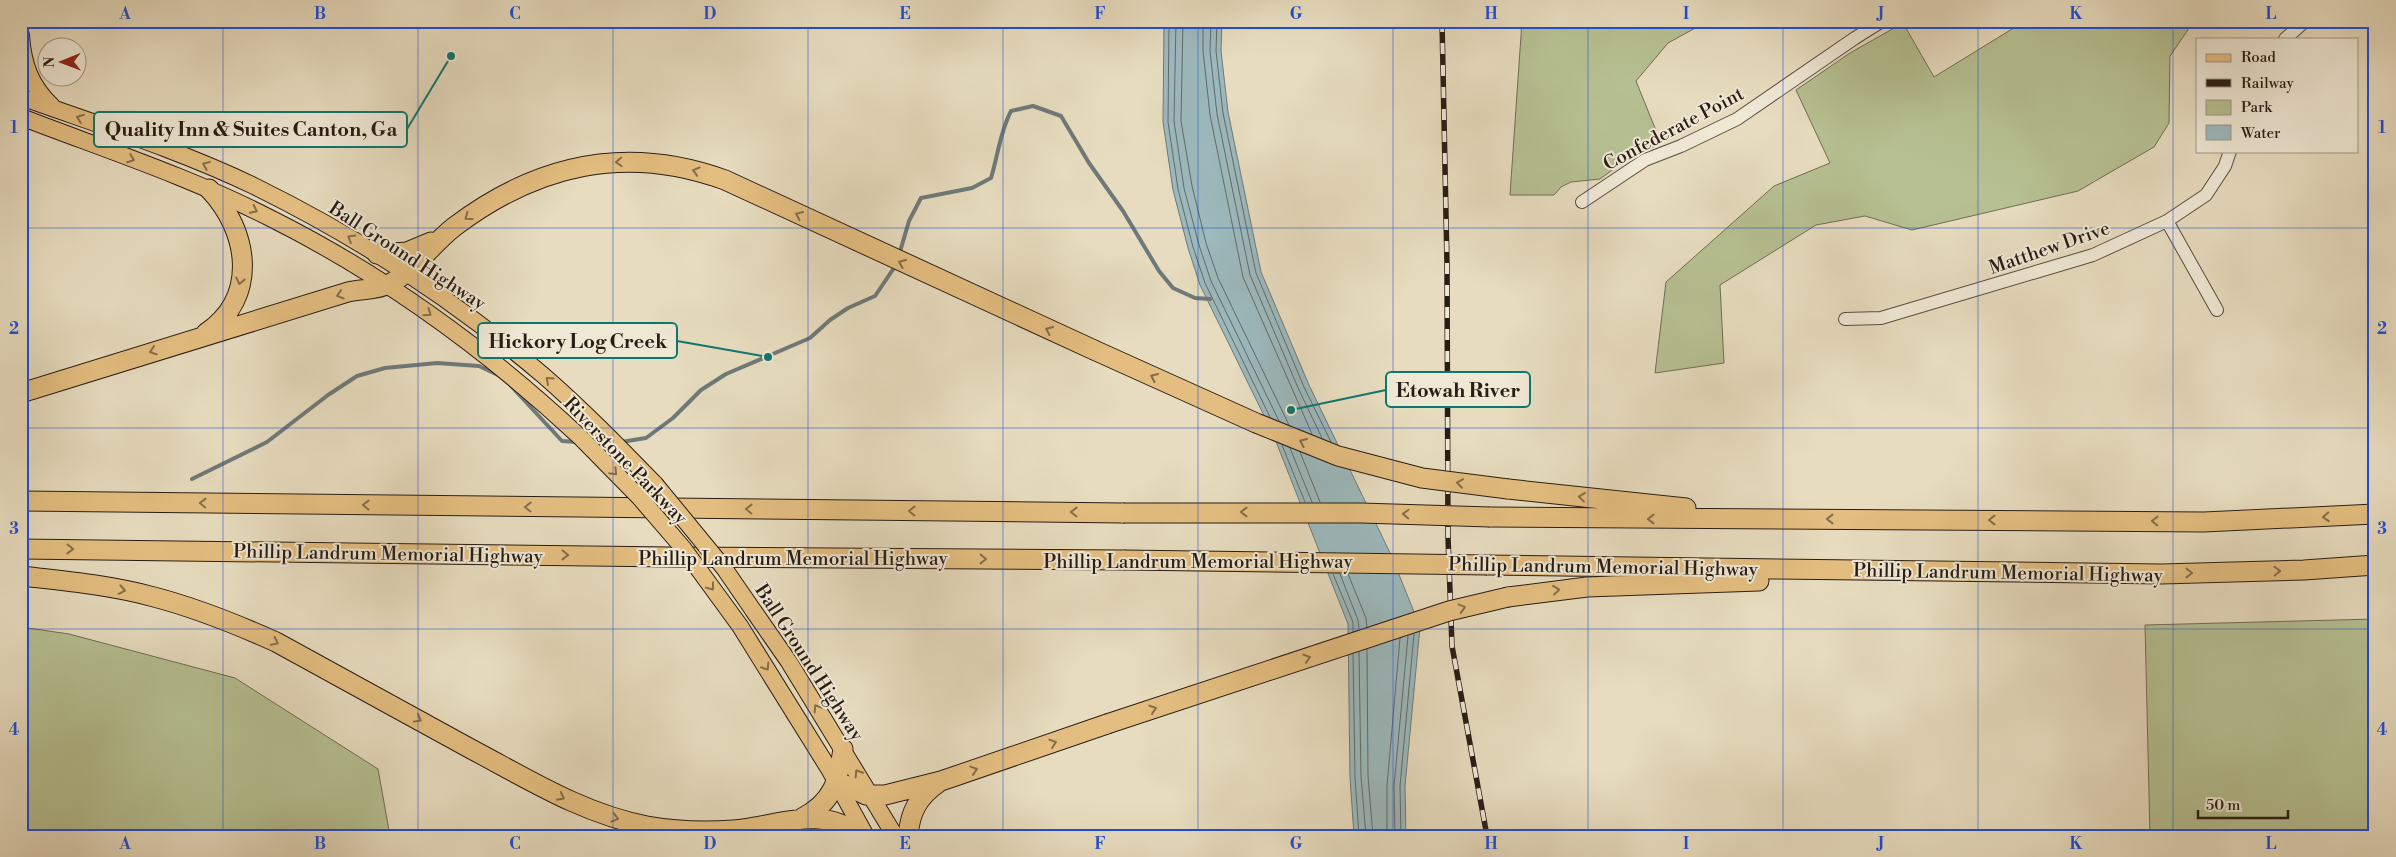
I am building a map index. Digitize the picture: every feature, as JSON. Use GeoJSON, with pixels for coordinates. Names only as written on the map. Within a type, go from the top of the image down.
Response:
{"type":"FeatureCollection","features":[{"type":"Feature","properties":{"kind":"highway"},"geometry":{"type":"LineString","coordinates":[[377,254],[408,252],[441,237],[495,198],[530,181],[570,168],[631,162],[673,165],[710,175],[1094,350],[1265,426],[1338,456],[1422,478],[1787,519]]}},
{"type":"Feature","properties":{"kind":"highway"},"geometry":{"type":"LineString","coordinates":[[200,337],[217,326],[231,307],[241,283],[243,262],[240,240],[232,218],[222,202],[209,189]]}},
{"type":"Feature","properties":{"kind":"highway"},"geometry":{"type":"LineString","coordinates":[[21,392],[348,292],[388,285],[408,273],[441,237]]}},
{"type":"Feature","properties":{"kind":"highway"},"geometry":{"type":"LineString","coordinates":[[21,501],[1123,513],[1361,513],[1490,517],[2204,522],[2375,514]]}},
{"type":"Feature","properties":{"kind":"highway","name":"Phillip Landrum Memorial Highway"},"geometry":{"type":"LineString","coordinates":[[21,549],[2053,572],[2228,573],[2375,565]]}},
{"type":"Feature","properties":{"kind":"highway"},"geometry":{"type":"LineString","coordinates":[[837,781],[872,797],[941,781],[1434,616],[1508,597],[1587,587],[1624,585],[2053,572]]}},
{"type":"Feature","properties":{"kind":"highway"},"geometry":{"type":"LineString","coordinates":[[21,576],[95,585],[153,596],[246,628],[276,642],[544,789],[607,816],[661,828],[695,831],[750,828],[802,818],[840,822],[860,836]]}},
{"type":"Feature","properties":{"kind":"highway"},"geometry":{"type":"LineString","coordinates":[[802,818],[826,801],[837,781],[843,749]]}},
{"type":"Feature","properties":{"kind":"highway"},"geometry":{"type":"LineString","coordinates":[[908,836],[910,815],[914,806],[930,788],[941,781]]}},
{"type":"Feature","properties":{"kind":"main road"},"geometry":{"type":"LineString","coordinates":[[22,21],[21,34],[24,64],[29,77],[42,96],[56,109]]}},
{"type":"Feature","properties":{"kind":"main road","name":"Ball Ground Highway"},"geometry":{"type":"LineString","coordinates":[[21,96],[227,174],[308,214],[408,273],[479,324],[544,376],[610,438],[654,484],[698,536],[755,612],[789,662],[872,797]]}},
{"type":"Feature","properties":{"kind":"main road","name":"Ball Ground Highway"},"geometry":{"type":"LineString","coordinates":[[21,117],[209,189],[295,231],[388,285]]}},
{"type":"Feature","properties":{"kind":"main road","name":"Riverstone Parkway"},"geometry":{"type":"LineString","coordinates":[[388,285],[470,343],[504,370],[580,438],[640,498],[683,548],[740,626],[837,781],[866,836]]}},
{"type":"Feature","properties":{"kind":"main road"},"geometry":{"type":"LineString","coordinates":[[872,797],[895,836]]}},
{"type":"Feature","properties":{"kind":"street","name":"Confederate Point"},"geometry":{"type":"LineString","coordinates":[[1582,202],[1645,160],[1681,146],[1737,118],[1882,21]]}},
{"type":"Feature","properties":{"kind":"street"},"geometry":{"type":"LineString","coordinates":[[2287,38],[2306,21]]}},
{"type":"Feature","properties":{"kind":"street","name":"Matthew Drive"},"geometry":{"type":"LineString","coordinates":[[1845,319],[1881,318],[2093,255],[2167,221],[2206,195],[2225,166],[2230,152]]}},
{"type":"Feature","properties":{"kind":"street"},"geometry":{"type":"LineString","coordinates":[[2167,221],[2217,310]]}},
{"type":"Feature","properties":{"kind":"green space"},"geometry":{"type":"Polygon","coordinates":[[[1522,21],[1708,21],[1668,43],[1636,81],[1661,143],[1626,160],[1600,179],[1571,182],[1561,187],[1554,195],[1510,195],[1522,21]]]}},
{"type":"Feature","properties":{"kind":"green space"},"geometry":{"type":"Polygon","coordinates":[[[2025,21],[2194,21],[2170,56],[2169,123],[2154,147],[2078,191],[1912,230],[1865,216],[1816,225],[1720,285],[1724,363],[1655,373],[1666,282],[1774,186],[1830,163],[1796,90],[1850,53],[1903,23],[1934,77],[2025,21]]]}},
{"type":"Feature","properties":{"kind":"green space"},"geometry":{"type":"Polygon","coordinates":[[[2375,619],[2375,836],[2150,836],[2145,625],[2375,619]]]}},
{"type":"Feature","properties":{"kind":"green space"},"geometry":{"type":"Polygon","coordinates":[[[21,627],[69,634],[235,678],[378,769],[390,836],[21,836],[21,627]]]}},
{"type":"Feature","properties":{"kind":"water"},"geometry":{"type":"Polygon","coordinates":[[[1164,21],[1222,21],[1221,51],[1228,112],[1261,272],[1309,385],[1392,557],[1420,627],[1405,786],[1406,836],[1354,836],[1350,777],[1348,624],[1273,434],[1200,285],[1188,248],[1173,190],[1163,122],[1164,21]]]}},
{"type":"Feature","properties":{"kind":"waterway"},"geometry":{"type":"LineString","coordinates":[[899,255],[909,221],[921,198],[972,188],[991,178],[1002,135],[1011,111],[1033,106],[1061,116],[1089,163],[1123,211],[1159,271],[1173,288],[1195,298],[1210,299]]}},
{"type":"Feature","properties":{"kind":"waterway"},"geometry":{"type":"LineString","coordinates":[[621,442],[646,438],[673,418],[701,390],[726,374],[810,338],[830,320],[848,308],[875,296],[896,265]]}},
{"type":"Feature","properties":{"kind":"waterway"},"geometry":{"type":"LineString","coordinates":[[192,479],[267,442],[328,395],[357,376],[385,368],[437,363],[479,366],[498,375]]}},
{"type":"Feature","properties":{"kind":"waterway"},"geometry":{"type":"LineString","coordinates":[[511,386],[562,441],[577,442]]}},
{"type":"Feature","properties":{"kind":"waterway"},"geometry":{"type":"LineString","coordinates":[[594,444],[609,444]]}},
{"type":"Feature","properties":{"kind":"railway"},"geometry":{"type":"LineString","coordinates":[[1442,21],[1447,264],[1448,537],[1452,646],[1487,836]]}},
{"type":"Feature","properties":{"kind":"place","name":"Quality Inn & Suites Canton, Ga"},"geometry":{"type":"Point","coordinates":[451,56]}},
{"type":"Feature","properties":{"kind":"place","name":"Hickory Log Creek"},"geometry":{"type":"Point","coordinates":[768,357]}},
{"type":"Feature","properties":{"kind":"place","name":"Etowah River"},"geometry":{"type":"Point","coordinates":[1291,410]}}]}
